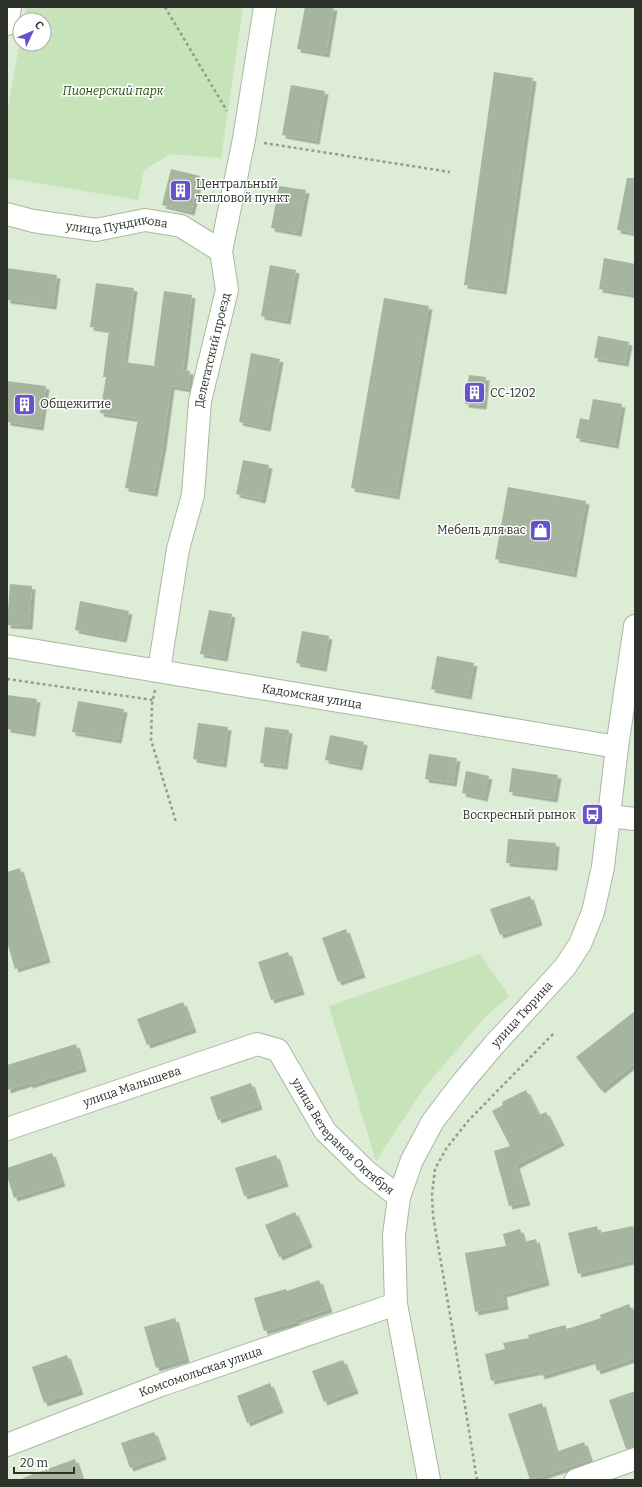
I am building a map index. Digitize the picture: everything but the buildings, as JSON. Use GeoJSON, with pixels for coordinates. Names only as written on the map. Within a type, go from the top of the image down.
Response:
{"type":"FeatureCollection","features":[{"type":"Feature","properties":{"kind":"street"},"geometry":{"type":"LineString","coordinates":[[7,24],[10,7]]}},
{"type":"Feature","properties":{"kind":"street","name":"Делегатский проезд"},"geometry":{"type":"LineString","coordinates":[[160,670],[178,549],[193,495],[200,401],[227,290],[221,251],[244,139],[265,7]]}},
{"type":"Feature","properties":{"kind":"street","name":"улица Пундикова"},"geometry":{"type":"LineString","coordinates":[[7,214],[33,221],[96,230],[145,220],[160,222],[182,226],[221,251]]}},
{"type":"Feature","properties":{"kind":"street","name":"улица Тюрина"},"geometry":{"type":"LineString","coordinates":[[399,1197],[412,1160],[433,1121],[494,1045],[565,967],[580,944],[593,912],[603,867],[617,746],[635,626]]}},
{"type":"Feature","properties":{"kind":"street","name":"Кадомская улица"},"geometry":{"type":"LineString","coordinates":[[7,646],[617,746]]}},
{"type":"Feature","properties":{"kind":"street"},"geometry":{"type":"LineString","coordinates":[[609,816],[635,819]]}},
{"type":"Feature","properties":{"kind":"street","name":"улица Ветеранов Октября"},"geometry":{"type":"LineString","coordinates":[[257,1044],[278,1050],[325,1131],[367,1172],[399,1197],[394,1235],[396,1304],[429,1480]]}},
{"type":"Feature","properties":{"kind":"street","name":"улица Малышева"},"geometry":{"type":"LineString","coordinates":[[7,1129],[257,1044]]}},
{"type":"Feature","properties":{"kind":"street","name":"Комсомольская улица"},"geometry":{"type":"LineString","coordinates":[[7,1445],[161,1385],[396,1304]]}},
{"type":"Feature","properties":{"kind":"street"},"geometry":{"type":"LineString","coordinates":[[576,1480],[635,1459]]}},
{"type":"Feature","properties":{"kind":"path"},"geometry":{"type":"LineString","coordinates":[[165,7],[244,139],[450,172]]}},
{"type":"Feature","properties":{"kind":"path"},"geometry":{"type":"LineString","coordinates":[[160,670],[153,700],[151,740],[176,822]]}},
{"type":"Feature","properties":{"kind":"path"},"geometry":{"type":"LineString","coordinates":[[7,679],[153,700]]}},
{"type":"Feature","properties":{"kind":"path"},"geometry":{"type":"LineString","coordinates":[[477,1480],[454,1332],[433,1216],[432,1194],[435,1168],[446,1149],[468,1121],[555,1032]]}},
{"type":"Feature","properties":{"kind":"green space","name":"Пионерский парк"},"geometry":{"type":"Polygon","coordinates":[[[26,7],[243,7],[221,158],[170,154],[144,170],[138,200],[7,178],[7,113],[18,52],[52,52],[52,12],[25,12],[26,7]]]}},
{"type":"Feature","properties":{"kind":"green space"},"geometry":{"type":"Polygon","coordinates":[[[480,954],[509,996],[485,1017],[424,1088],[376,1161],[329,1006],[480,954]]]}},
{"type":"Feature","properties":{"kind":"place","name":"Центральный тепловой пункт"},"geometry":{"type":"Point","coordinates":[181,191]}},
{"type":"Feature","properties":{"kind":"place","name":"СС-1202"},"geometry":{"type":"Point","coordinates":[475,393]}},
{"type":"Feature","properties":{"kind":"place","name":"Общежитие"},"geometry":{"type":"Point","coordinates":[25,404]}},
{"type":"Feature","properties":{"kind":"place","name":"Мебель для вас"},"geometry":{"type":"Point","coordinates":[541,530]}},
{"type":"Feature","properties":{"kind":"place","name":"Воскресный рынок"},"geometry":{"type":"Point","coordinates":[592,815]}}]}
